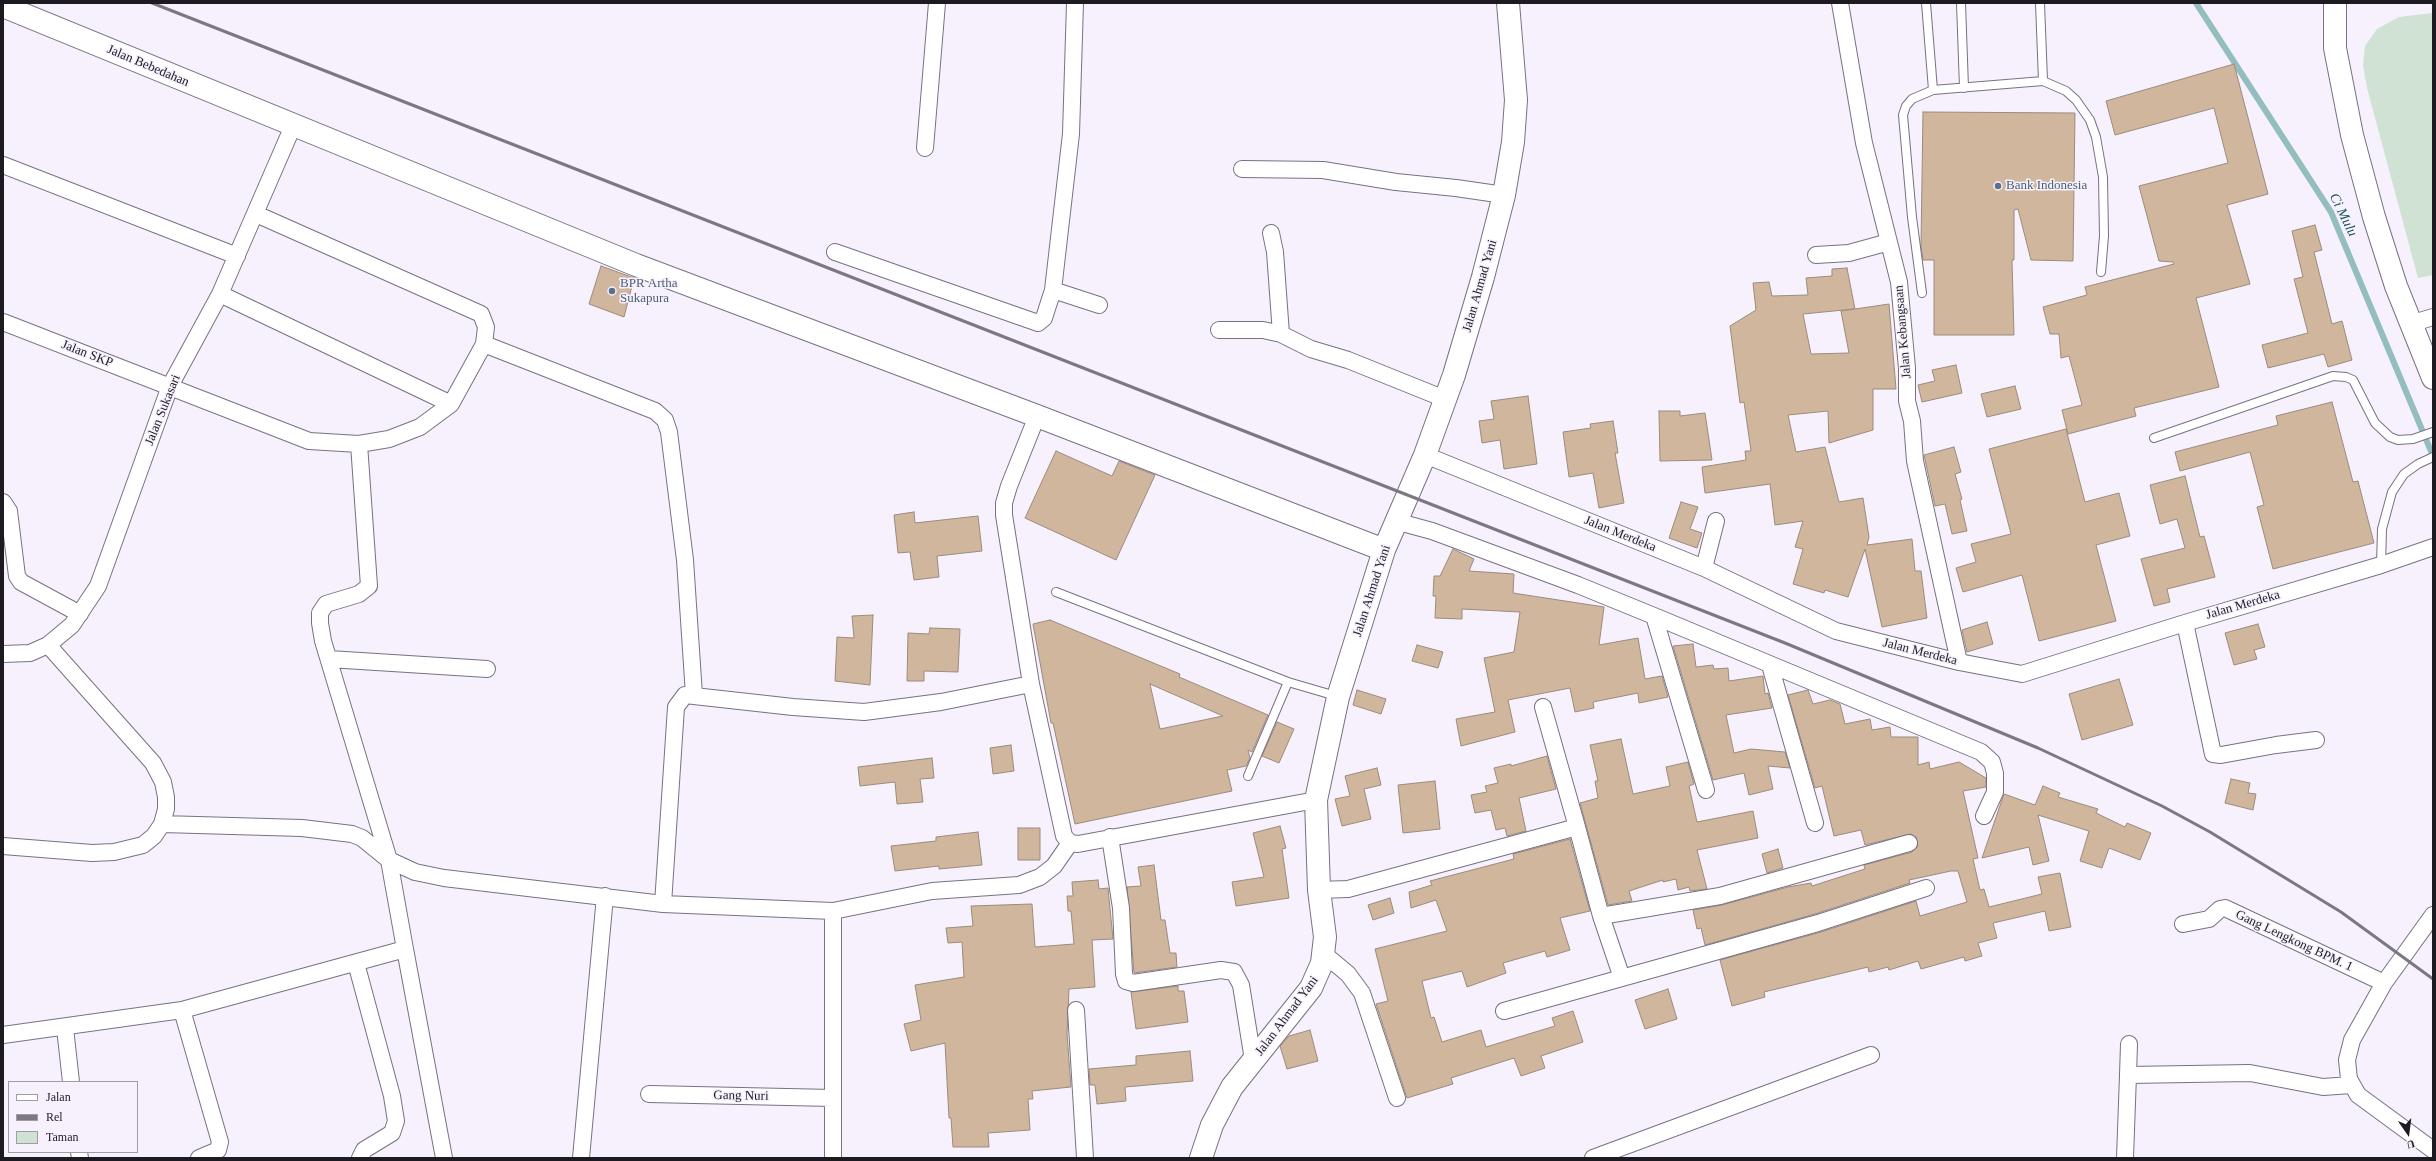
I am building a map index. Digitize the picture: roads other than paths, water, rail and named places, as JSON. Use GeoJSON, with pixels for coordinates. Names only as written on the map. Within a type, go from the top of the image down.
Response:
{"type":"FeatureCollection","features":[{"type":"Feature","properties":{"kind":"street"},"geometry":{"type":"LineString","coordinates":[[925,148],[936,3]]}},
{"type":"Feature","properties":{"kind":"street"},"geometry":{"type":"LineString","coordinates":[[835,252],[1038,323],[1044,318],[1053,290],[1071,134],[1075,3]]}},
{"type":"Feature","properties":{"kind":"street","name":"Jalan Ahmad Yani"},"geometry":{"type":"LineString","coordinates":[[1201,1158],[1212,1125],[1232,1087],[1311,988],[1319,972],[1324,954],[1324,928],[1320,890],[1316,800],[1338,697],[1384,550],[1395,521],[1420,466],[1445,399],[1468,330],[1504,195],[1513,142],[1516,100],[1508,3]]}},
{"type":"Feature","properties":{"kind":"street","name":"Jalan Kebangsaan"},"geometry":{"type":"LineString","coordinates":[[1840,3],[1864,143],[1889,242],[1903,306],[1908,401],[1912,421],[1915,461],[1960,662]]}},
{"type":"Feature","properties":{"kind":"street"},"geometry":{"type":"LineString","coordinates":[[2335,3],[2335,48],[2352,135],[2374,217],[2410,324],[2433,378]]}},
{"type":"Feature","properties":{"kind":"street","name":"Jalan Bebedahan"},"geometry":{"type":"LineString","coordinates":[[3,6],[293,126],[636,265],[1036,416],[1384,550]]}},
{"type":"Feature","properties":{"kind":"street","name":"Jalan Sukasari"},"geometry":{"type":"LineString","coordinates":[[3,654],[30,652],[48,645],[72,626],[98,586],[170,386],[220,294],[293,126]]}},
{"type":"Feature","properties":{"kind":"street"},"geometry":{"type":"LineString","coordinates":[[3,165],[237,256]]}},
{"type":"Feature","properties":{"kind":"street"},"geometry":{"type":"LineString","coordinates":[[1242,169],[1323,170],[1396,182],[1456,188],[1504,195]]}},
{"type":"Feature","properties":{"kind":"street"},"geometry":{"type":"LineString","coordinates":[[220,294],[451,404],[484,344],[486,324],[479,312],[256,214]]}},
{"type":"Feature","properties":{"kind":"street"},"geometry":{"type":"LineString","coordinates":[[1271,233],[1275,252],[1281,334]]}},
{"type":"Feature","properties":{"kind":"street"},"geometry":{"type":"LineString","coordinates":[[1816,255],[1849,253],[1889,242]]}},
{"type":"Feature","properties":{"kind":"street"},"geometry":{"type":"LineString","coordinates":[[1053,290],[1099,304]]}},
{"type":"Feature","properties":{"kind":"street"},"geometry":{"type":"LineString","coordinates":[[2410,324],[2433,317]]}},
{"type":"Feature","properties":{"kind":"street","name":"Jalan SKP"},"geometry":{"type":"LineString","coordinates":[[3,322],[309,441],[359,444],[389,439],[412,431],[436,417],[451,404]]}},
{"type":"Feature","properties":{"kind":"street"},"geometry":{"type":"LineString","coordinates":[[1219,330],[1263,330],[1281,334],[1311,349],[1348,360],[1445,399]]}},
{"type":"Feature","properties":{"kind":"street"},"geometry":{"type":"LineString","coordinates":[[484,344],[655,411],[665,420],[669,432],[685,552],[694,695]]}},
{"type":"Feature","properties":{"kind":"street"},"geometry":{"type":"LineString","coordinates":[[1036,416],[1009,486],[1004,509],[1030,684],[1064,836],[1070,843],[1078,844],[1316,800]]}},
{"type":"Feature","properties":{"kind":"street"},"geometry":{"type":"LineString","coordinates":[[359,444],[369,586],[364,592],[336,600],[323,607],[320,617],[321,629],[389,860],[444,1158]]}},
{"type":"Feature","properties":{"kind":"street","name":"Jalan Merdeka"},"geometry":{"type":"LineString","coordinates":[[1420,466],[1704,568],[1836,631],[1960,662],[2026,674],[2185,623],[2381,565],[2433,547]]}},
{"type":"Feature","properties":{"kind":"street"},"geometry":{"type":"LineString","coordinates":[[3,502],[9,511],[17,576],[21,582],[80,614]]}},
{"type":"Feature","properties":{"kind":"street"},"geometry":{"type":"LineString","coordinates":[[1395,521],[1432,531],[1578,585],[1988,757],[1994,767],[1995,792],[1984,816]]}},
{"type":"Feature","properties":{"kind":"street"},"geometry":{"type":"LineString","coordinates":[[1704,568],[1716,521]]}},
{"type":"Feature","properties":{"kind":"street"},"geometry":{"type":"LineString","coordinates":[[1654,616],[1706,790]]}},
{"type":"Feature","properties":{"kind":"street"},"geometry":{"type":"LineString","coordinates":[[2185,623],[2213,754],[2220,755],[2276,745],[2316,740]]}},
{"type":"Feature","properties":{"kind":"street"},"geometry":{"type":"LineString","coordinates":[[3,846],[92,853],[122,851],[138,848],[148,842],[162,824],[166,809],[166,797],[163,782],[153,763],[48,645]]}},
{"type":"Feature","properties":{"kind":"street"},"geometry":{"type":"LineString","coordinates":[[329,659],[487,669]]}},
{"type":"Feature","properties":{"kind":"street"},"geometry":{"type":"LineString","coordinates":[[1770,665],[1815,823]]}},
{"type":"Feature","properties":{"kind":"street"},"geometry":{"type":"LineString","coordinates":[[663,904],[676,707],[684,696],[694,695],[793,707],[864,712],[941,702],[1030,684]]}},
{"type":"Feature","properties":{"kind":"street"},"geometry":{"type":"LineString","coordinates":[[1543,707],[1601,916],[1622,978]]}},
{"type":"Feature","properties":{"kind":"street"},"geometry":{"type":"LineString","coordinates":[[162,824],[302,828],[352,834],[362,838],[389,860],[415,872],[444,878],[663,904],[833,912],[932,891],[1019,885],[1040,876],[1054,866],[1070,843]]}},
{"type":"Feature","properties":{"kind":"street"},"geometry":{"type":"LineString","coordinates":[[1320,890],[1348,889],[1577,827]]}},
{"type":"Feature","properties":{"kind":"street"},"geometry":{"type":"LineString","coordinates":[[1110,837],[1121,908],[1124,974],[1126,981],[1133,983],[1221,970],[1234,972],[1241,985],[1253,1060]]}},
{"type":"Feature","properties":{"kind":"street"},"geometry":{"type":"LineString","coordinates":[[1601,916],[1720,896],[1909,843]]}},
{"type":"Feature","properties":{"kind":"street"},"geometry":{"type":"LineString","coordinates":[[1504,1011],[1818,923],[1926,888]]}},
{"type":"Feature","properties":{"kind":"street"},"geometry":{"type":"LineString","coordinates":[[581,1158],[605,896]]}},
{"type":"Feature","properties":{"kind":"street","name":"Gang Lengkong BPM. 1"},"geometry":{"type":"LineString","coordinates":[[2184,924],[2209,919],[2220,909],[2225,908],[2384,983]]}},
{"type":"Feature","properties":{"kind":"street"},"geometry":{"type":"LineString","coordinates":[[833,912],[833,1158]]}},
{"type":"Feature","properties":{"kind":"street"},"geometry":{"type":"LineString","coordinates":[[2433,915],[2384,983],[2350,1047],[2347,1067],[2351,1085],[2364,1100],[2433,1150]]}},
{"type":"Feature","properties":{"kind":"street"},"geometry":{"type":"LineString","coordinates":[[3,1035],[65,1028],[182,1010],[405,949]]}},
{"type":"Feature","properties":{"kind":"street"},"geometry":{"type":"LineString","coordinates":[[1324,954],[1348,974],[1362,993],[1397,1098]]}},
{"type":"Feature","properties":{"kind":"street"},"geometry":{"type":"LineString","coordinates":[[356,963],[392,1096],[396,1121],[392,1132],[364,1150],[360,1158]]}},
{"type":"Feature","properties":{"kind":"street"},"geometry":{"type":"LineString","coordinates":[[182,1010],[220,1142],[218,1150],[199,1158]]}},
{"type":"Feature","properties":{"kind":"street"},"geometry":{"type":"LineString","coordinates":[[1076,1010],[1085,1158]]}},
{"type":"Feature","properties":{"kind":"street"},"geometry":{"type":"LineString","coordinates":[[65,1028],[71,1081]]}},
{"type":"Feature","properties":{"kind":"street"},"geometry":{"type":"LineString","coordinates":[[2125,1158],[2129,1044]]}},
{"type":"Feature","properties":{"kind":"street"},"geometry":{"type":"LineString","coordinates":[[1593,1158],[1871,1054]]}},
{"type":"Feature","properties":{"kind":"street"},"geometry":{"type":"LineString","coordinates":[[2128,1075],[2250,1073],[2323,1087],[2351,1085]]}},
{"type":"Feature","properties":{"kind":"street","name":"Gang Nuri"},"geometry":{"type":"LineString","coordinates":[[649,1094],[833,1098]]}},
{"type":"Feature","properties":{"kind":"lane"},"geometry":{"type":"LineString","coordinates":[[1926,3],[1933,90]]}},
{"type":"Feature","properties":{"kind":"lane"},"geometry":{"type":"LineString","coordinates":[[1961,3],[1964,88]]}},
{"type":"Feature","properties":{"kind":"lane"},"geometry":{"type":"LineString","coordinates":[[2040,3],[2043,81]]}},
{"type":"Feature","properties":{"kind":"lane"},"geometry":{"type":"LineString","coordinates":[[1922,293],[1912,217],[1904,115],[1912,99],[1933,90],[2043,81],[2066,91],[2076,100],[2090,120],[2096,137],[2103,184],[2104,236],[2101,272]]}},
{"type":"Feature","properties":{"kind":"lane"},"geometry":{"type":"LineString","coordinates":[[2154,438],[2333,376],[2340,376],[2353,380],[2375,423],[2386,434],[2398,440],[2413,439],[2432,432]]}},
{"type":"Feature","properties":{"kind":"lane"},"geometry":{"type":"LineString","coordinates":[[2381,565],[2382,529],[2392,492],[2404,474],[2420,463],[2433,457]]}},
{"type":"Feature","properties":{"kind":"lane"},"geometry":{"type":"LineString","coordinates":[[1056,592],[1288,682],[1338,697]]}},
{"type":"Feature","properties":{"kind":"lane"},"geometry":{"type":"LineString","coordinates":[[1248,776],[1288,682]]}},
{"type":"Feature","properties":{"kind":"waterway","name":"Ci Mulu"},"geometry":{"type":"LineString","coordinates":[[2196,3],[2331,212],[2433,456]]}},
{"type":"Feature","properties":{"kind":"railway"},"geometry":{"type":"LineString","coordinates":[[152,3],[1785,643],[2038,748],[2162,806],[2210,832],[2341,912],[2433,979]]}},
{"type":"Feature","properties":{"kind":"place","name":"Bank Indonesia"},"geometry":{"type":"Point","coordinates":[1998,186]}},
{"type":"Feature","properties":{"kind":"place","name":"BPR Artha Sukapura"},"geometry":{"type":"Point","coordinates":[612,291]}}]}
